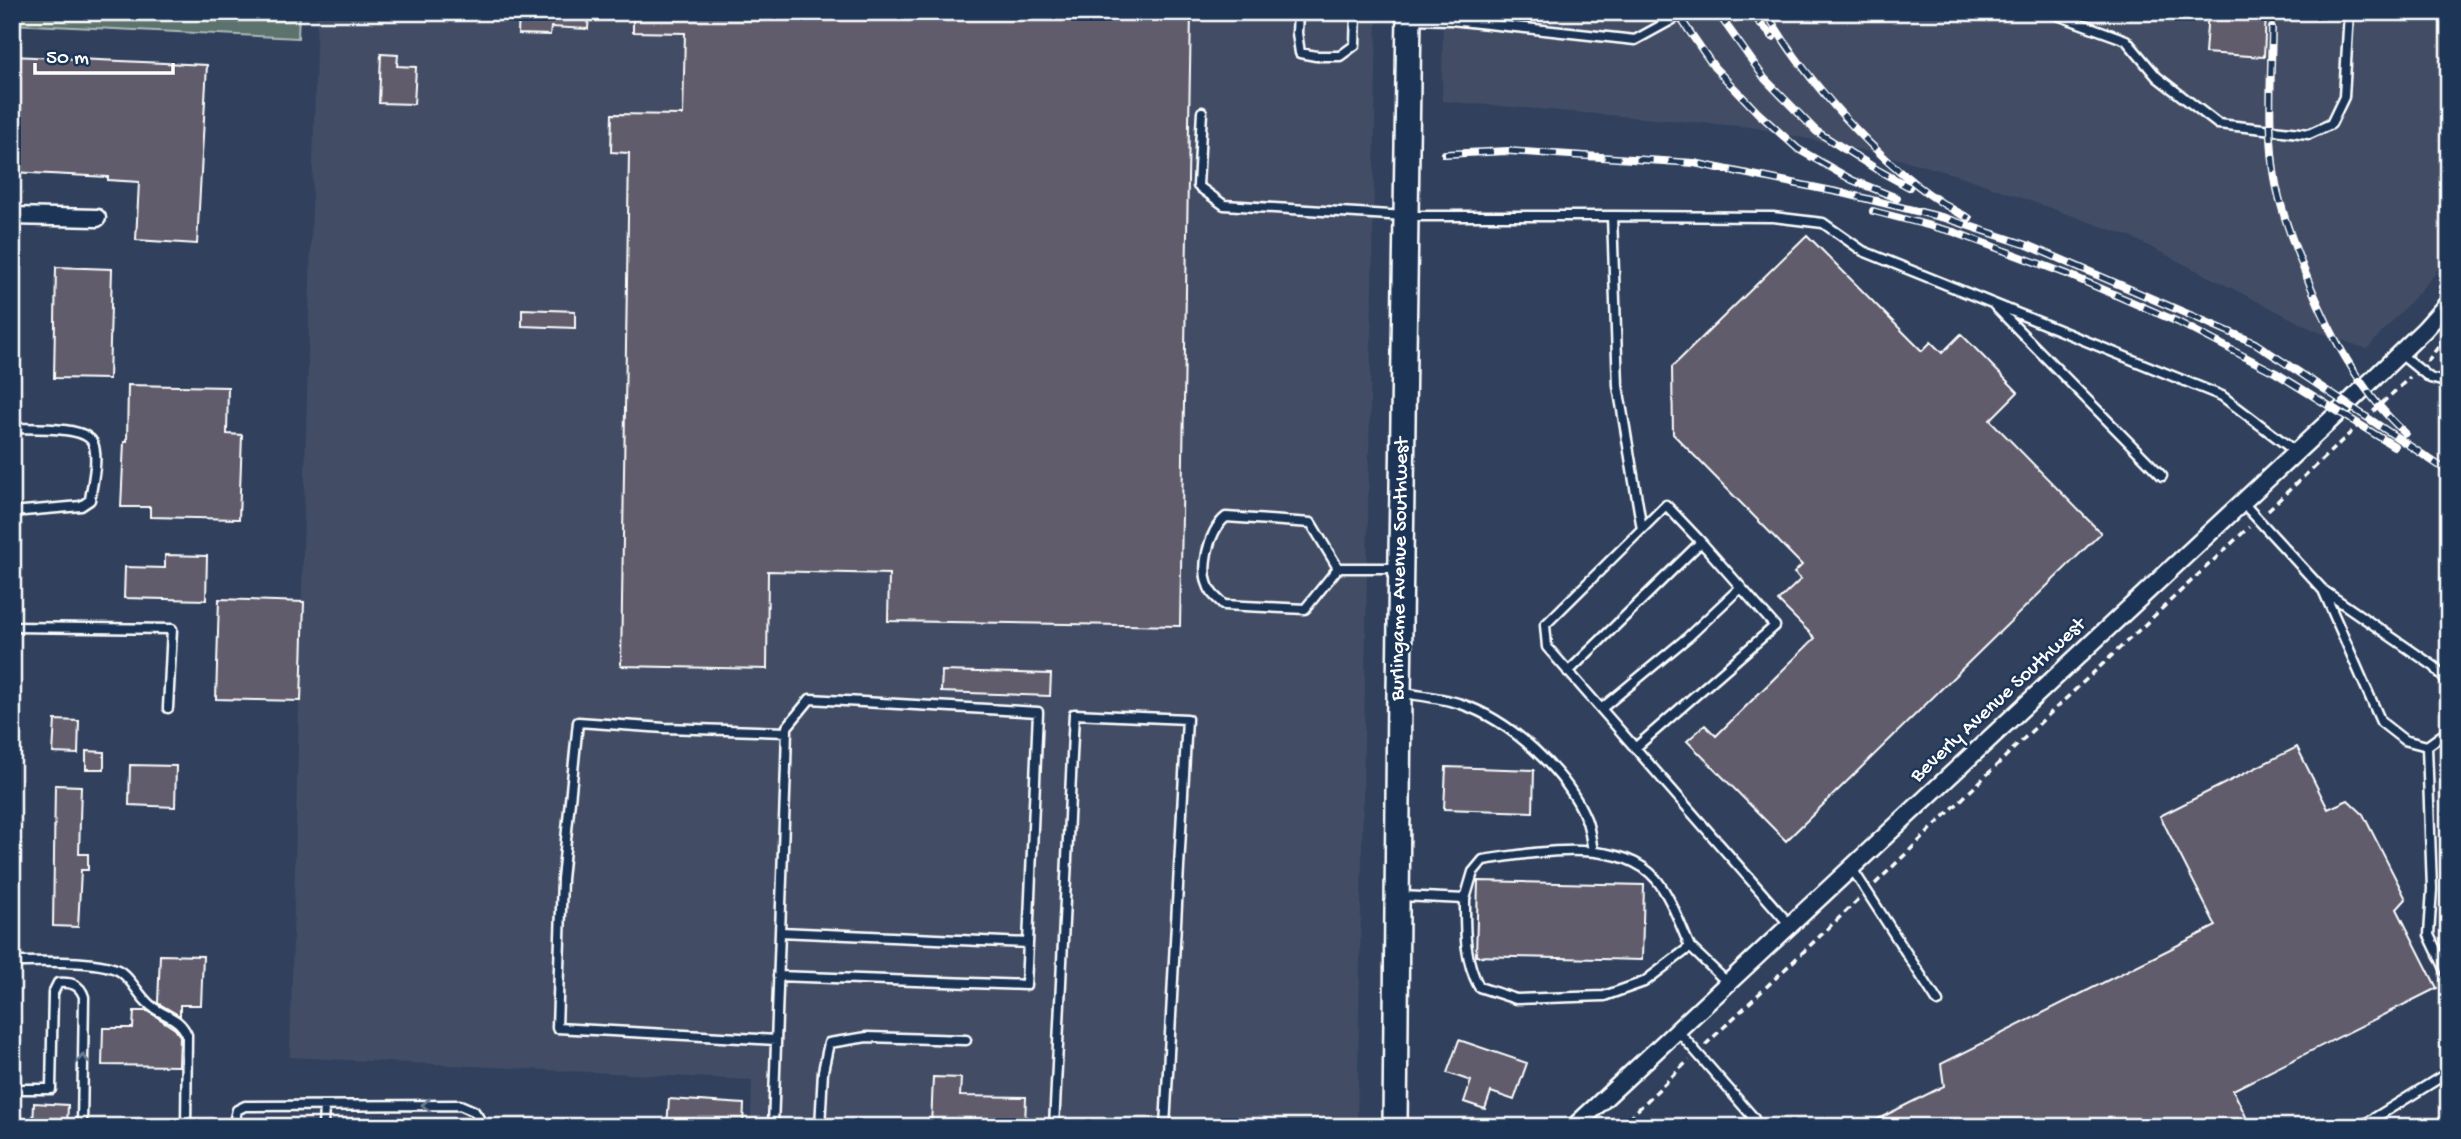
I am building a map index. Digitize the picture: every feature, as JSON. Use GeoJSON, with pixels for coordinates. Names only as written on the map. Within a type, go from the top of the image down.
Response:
{"type":"FeatureCollection","features":[{"type":"Feature","properties":{"kind":"street","name":"Burlingame Avenue Southwest"},"geometry":{"type":"LineString","coordinates":[[1394,1126],[1409,15]]}},
{"type":"Feature","properties":{"kind":"street"},"geometry":{"type":"LineString","coordinates":[[12,216],[97,219]]}},
{"type":"Feature","properties":{"kind":"street","name":"Beverly Avenue Southwest"},"geometry":{"type":"LineString","coordinates":[[1574,1127],[2296,452],[2425,329],[2449,302]]}},
{"type":"Feature","properties":{"kind":"lane"},"geometry":{"type":"LineString","coordinates":[[1298,12],[1300,52],[1316,56],[1340,56],[1355,45],[1356,12]]}},
{"type":"Feature","properties":{"kind":"lane"},"geometry":{"type":"LineString","coordinates":[[1490,12],[1490,24]]}},
{"type":"Feature","properties":{"kind":"lane"},"geometry":{"type":"LineString","coordinates":[[1409,15],[1635,40],[1686,12]]}},
{"type":"Feature","properties":{"kind":"lane"},"geometry":{"type":"LineString","coordinates":[[2049,12],[2126,40],[2157,77],[2218,124],[2309,134],[2331,124],[2344,97],[2349,12]]}},
{"type":"Feature","properties":{"kind":"lane"},"geometry":{"type":"LineString","coordinates":[[1202,112],[1198,186],[1224,205],[1406,216],[1773,217],[1823,223],[1863,251],[2222,396],[2296,452]]}},
{"type":"Feature","properties":{"kind":"lane"},"geometry":{"type":"LineString","coordinates":[[1612,216],[1618,386],[1642,529]]}},
{"type":"Feature","properties":{"kind":"lane"},"geometry":{"type":"LineString","coordinates":[[1992,303],[2162,476]]}},
{"type":"Feature","properties":{"kind":"lane"},"geometry":{"type":"LineString","coordinates":[[2399,353],[2430,378],[2449,383]]}},
{"type":"Feature","properties":{"kind":"lane"},"geometry":{"type":"LineString","coordinates":[[12,428],[72,430],[85,435],[93,443],[94,462],[90,500],[82,506],[12,512]]}},
{"type":"Feature","properties":{"kind":"lane"},"geometry":{"type":"LineString","coordinates":[[2242,502],[2323,590],[2435,667],[2449,685]]}},
{"type":"Feature","properties":{"kind":"lane"},"geometry":{"type":"LineString","coordinates":[[1635,748],[1775,626],[1666,505],[1545,625],[1547,647],[1568,672],[1790,925]]}},
{"type":"Feature","properties":{"kind":"lane"},"geometry":{"type":"LineString","coordinates":[[1226,517],[1311,523],[1338,568],[1305,610],[1224,605],[1210,591],[1206,573],[1208,542],[1216,525],[1226,517]]}},
{"type":"Feature","properties":{"kind":"lane"},"geometry":{"type":"LineString","coordinates":[[1568,672],[1701,542]]}},
{"type":"Feature","properties":{"kind":"lane"},"geometry":{"type":"LineString","coordinates":[[1338,568],[1401,568]]}},
{"type":"Feature","properties":{"kind":"lane"},"geometry":{"type":"LineString","coordinates":[[1601,709],[1688,637],[1741,587]]}},
{"type":"Feature","properties":{"kind":"lane"},"geometry":{"type":"LineString","coordinates":[[2323,590],[2381,722],[2404,740],[2427,746]]}},
{"type":"Feature","properties":{"kind":"lane"},"geometry":{"type":"LineString","coordinates":[[12,627],[172,629],[168,708]]}},
{"type":"Feature","properties":{"kind":"lane"},"geometry":{"type":"LineString","coordinates":[[1399,692],[1462,704],[1506,725],[1542,758],[1572,792],[1586,820],[1593,851]]}},
{"type":"Feature","properties":{"kind":"lane"},"geometry":{"type":"LineString","coordinates":[[773,1127],[778,976],[787,727],[810,699],[1038,712],[1026,985],[778,976]]}},
{"type":"Feature","properties":{"kind":"lane"},"geometry":{"type":"LineString","coordinates":[[1054,1127],[1074,714],[1187,719],[1165,1127]]}},
{"type":"Feature","properties":{"kind":"lane"},"geometry":{"type":"LineString","coordinates":[[2427,746],[2445,733],[2449,721]]}},
{"type":"Feature","properties":{"kind":"lane"},"geometry":{"type":"LineString","coordinates":[[776,1040],[557,1028],[562,879],[578,722],[787,732]]}},
{"type":"Feature","properties":{"kind":"lane"},"geometry":{"type":"LineString","coordinates":[[2427,746],[2432,889],[2429,935],[2449,977]]}},
{"type":"Feature","properties":{"kind":"lane"},"geometry":{"type":"LineString","coordinates":[[1690,947],[1644,982],[1604,996],[1516,999],[1479,987],[1469,969],[1465,940],[1465,899],[1473,872],[1483,860],[1525,854],[1593,851],[1633,861],[1655,878],[1672,906],[1690,947],[1728,983]]}},
{"type":"Feature","properties":{"kind":"lane"},"geometry":{"type":"LineString","coordinates":[[1851,867],[1938,1002]]}},
{"type":"Feature","properties":{"kind":"lane"},"geometry":{"type":"LineString","coordinates":[[1398,895],[1465,899]]}},
{"type":"Feature","properties":{"kind":"lane"},"geometry":{"type":"LineString","coordinates":[[780,932],[1028,943]]}},
{"type":"Feature","properties":{"kind":"lane"},"geometry":{"type":"LineString","coordinates":[[12,962],[82,963],[119,971],[147,1004],[175,1018],[187,1035],[186,1127]]}},
{"type":"Feature","properties":{"kind":"lane"},"geometry":{"type":"LineString","coordinates":[[12,1088],[51,1089],[52,993],[58,983],[75,984],[84,998],[82,1127]]}},
{"type":"Feature","properties":{"kind":"lane"},"geometry":{"type":"LineString","coordinates":[[1677,1030],[1754,1117],[1758,1127]]}},
{"type":"Feature","properties":{"kind":"lane"},"geometry":{"type":"LineString","coordinates":[[820,1127],[823,1071],[829,1043],[867,1037],[966,1040]]}},
{"type":"Feature","properties":{"kind":"lane"},"geometry":{"type":"LineString","coordinates":[[2360,1127],[2449,1072]]}},
{"type":"Feature","properties":{"kind":"lane"},"geometry":{"type":"LineString","coordinates":[[233,1127],[237,1111],[245,1106],[460,1105],[474,1111],[485,1127]]}},
{"type":"Feature","properties":{"kind":"lane"},"geometry":{"type":"LineString","coordinates":[[323,1127],[324,1106]]}},
{"type":"Feature","properties":{"kind":"path"},"geometry":{"type":"LineString","coordinates":[[95,12],[259,15],[265,12]]}},
{"type":"Feature","properties":{"kind":"path"},"geometry":{"type":"LineString","coordinates":[[1620,1127],[2044,719],[2431,359],[2449,332]]}},
{"type":"Feature","properties":{"kind":"shaded area"},"geometry":{"type":"Polygon","coordinates":[[[317,12],[1377,12],[1357,1127],[751,1127],[752,1080],[290,1057],[317,12]]]}},
{"type":"Feature","properties":{"kind":"shaded area"},"geometry":{"type":"Polygon","coordinates":[[[1443,12],[2449,12],[2449,248],[2434,275],[2367,349],[2316,331],[2129,236],[1964,177],[1893,157],[1752,127],[1442,101],[1443,12]]]}},
{"type":"Feature","properties":{"kind":"green space"},"geometry":{"type":"Polygon","coordinates":[[[12,12],[299,12],[298,38],[12,24],[12,12]]]}},
{"type":"Feature","properties":{"kind":"building"},"geometry":{"type":"Polygon","coordinates":[[[519,12],[589,13],[588,29],[551,27],[550,35],[518,34],[519,12]]]}},
{"type":"Feature","properties":{"kind":"building"},"geometry":{"type":"Polygon","coordinates":[[[633,12],[1191,12],[1180,626],[888,621],[889,574],[768,571],[767,669],[621,666],[629,153],[611,152],[612,114],[683,115],[685,33],[633,32],[633,12]]]}},
{"type":"Feature","properties":{"kind":"building"},"geometry":{"type":"Polygon","coordinates":[[[2208,12],[2266,12],[2264,57],[2205,53],[2208,12]]]}},
{"type":"Feature","properties":{"kind":"building"},"geometry":{"type":"Polygon","coordinates":[[[381,54],[398,55],[397,66],[416,67],[414,104],[379,103],[381,54]]]}},
{"type":"Feature","properties":{"kind":"building"},"geometry":{"type":"Polygon","coordinates":[[[12,56],[207,65],[197,244],[136,240],[139,182],[108,180],[108,177],[12,172],[12,56]]]}},
{"type":"Feature","properties":{"kind":"building"},"geometry":{"type":"Polygon","coordinates":[[[1807,235],[1922,351],[1931,342],[1942,353],[1961,334],[2018,392],[1990,420],[2101,533],[1786,841],[1687,741],[1705,725],[1716,736],[1815,638],[1778,601],[1801,579],[1794,573],[1802,565],[1673,434],[1672,367],[1807,235]]]}},
{"type":"Feature","properties":{"kind":"building"},"geometry":{"type":"Polygon","coordinates":[[[56,267],[112,269],[109,379],[54,378],[56,267]]]}},
{"type":"Feature","properties":{"kind":"building"},"geometry":{"type":"Polygon","coordinates":[[[522,309],[575,311],[575,328],[522,326],[522,309]]]}},
{"type":"Feature","properties":{"kind":"building"},"geometry":{"type":"Polygon","coordinates":[[[128,385],[228,387],[227,434],[242,435],[239,519],[150,517],[150,507],[121,507],[124,442],[127,442],[128,385]]]}},
{"type":"Feature","properties":{"kind":"building"},"geometry":{"type":"Polygon","coordinates":[[[165,555],[207,556],[206,600],[124,598],[125,567],[165,568],[165,555]]]}},
{"type":"Feature","properties":{"kind":"building"},"geometry":{"type":"Polygon","coordinates":[[[219,599],[304,602],[301,701],[216,699],[219,599]]]}},
{"type":"Feature","properties":{"kind":"building"},"geometry":{"type":"Polygon","coordinates":[[[942,671],[1051,674],[1050,696],[941,692],[942,671]]]}},
{"type":"Feature","properties":{"kind":"building"},"geometry":{"type":"Polygon","coordinates":[[[55,720],[79,721],[78,754],[53,753],[55,720]]]}},
{"type":"Feature","properties":{"kind":"building"},"geometry":{"type":"Polygon","coordinates":[[[2297,747],[2328,809],[2348,800],[2363,814],[2406,899],[2397,909],[2437,988],[2233,1090],[2251,1127],[1862,1127],[1944,1086],[1941,1064],[2216,926],[2160,816],[2297,747]]]}},
{"type":"Feature","properties":{"kind":"building"},"geometry":{"type":"Polygon","coordinates":[[[86,751],[104,752],[104,769],[86,769],[86,751]]]}},
{"type":"Feature","properties":{"kind":"building"},"geometry":{"type":"Polygon","coordinates":[[[130,765],[176,766],[175,807],[129,805],[130,765]]]}},
{"type":"Feature","properties":{"kind":"building"},"geometry":{"type":"Polygon","coordinates":[[[1446,767],[1534,770],[1533,812],[1444,809],[1446,767]]]}},
{"type":"Feature","properties":{"kind":"building"},"geometry":{"type":"Polygon","coordinates":[[[55,785],[81,786],[79,854],[88,854],[88,870],[81,870],[78,927],[53,926],[55,785]]]}},
{"type":"Feature","properties":{"kind":"building"},"geometry":{"type":"Polygon","coordinates":[[[1478,881],[1644,885],[1642,960],[1476,956],[1478,881]]]}},
{"type":"Feature","properties":{"kind":"building"},"geometry":{"type":"Polygon","coordinates":[[[160,955],[203,956],[201,1005],[180,1005],[180,1016],[158,1003],[160,955]]]}},
{"type":"Feature","properties":{"kind":"building"},"geometry":{"type":"Polygon","coordinates":[[[134,1011],[148,1011],[175,1029],[180,1036],[179,1066],[102,1065],[103,1028],[133,1028],[134,1011]]]}},
{"type":"Feature","properties":{"kind":"building"},"geometry":{"type":"Polygon","coordinates":[[[1459,1040],[1527,1063],[1514,1100],[1491,1092],[1485,1109],[1464,1102],[1471,1081],[1447,1073],[1459,1040]]]}},
{"type":"Feature","properties":{"kind":"building"},"geometry":{"type":"Polygon","coordinates":[[[933,1077],[961,1078],[960,1096],[1026,1097],[1025,1127],[931,1127],[933,1077]]]}},
{"type":"Feature","properties":{"kind":"building"},"geometry":{"type":"Polygon","coordinates":[[[669,1099],[744,1104],[743,1127],[667,1127],[669,1099]]]}},
{"type":"Feature","properties":{"kind":"building"},"geometry":{"type":"Polygon","coordinates":[[[34,1103],[68,1105],[67,1127],[33,1127],[34,1103]]]}},
{"type":"Feature","properties":{"kind":"railway"},"geometry":{"type":"LineString","coordinates":[[1717,12],[1765,79],[1816,131],[1909,187]]}},
{"type":"Feature","properties":{"kind":"railway"},"geometry":{"type":"LineString","coordinates":[[1750,12],[1773,37]]}},
{"type":"Feature","properties":{"kind":"railway"},"geometry":{"type":"LineString","coordinates":[[1766,12],[1805,69],[1855,128],[1912,181],[1969,218]]}},
{"type":"Feature","properties":{"kind":"railway"},"geometry":{"type":"LineString","coordinates":[[1683,22],[1714,67],[1758,113],[1798,149],[1852,180],[1897,198]]}},
{"type":"Feature","properties":{"kind":"railway"},"geometry":{"type":"LineString","coordinates":[[2272,28],[2271,145],[2276,184],[2288,228],[2313,292],[2346,358],[2372,397],[2405,433]]}},
{"type":"Feature","properties":{"kind":"railway"},"geometry":{"type":"LineString","coordinates":[[1445,154],[1508,151],[1694,163],[1847,194],[1945,218],[2030,246],[2255,343],[2449,472]]}},
{"type":"Feature","properties":{"kind":"railway"},"geometry":{"type":"LineString","coordinates":[[1873,211],[1954,232],[2067,274],[2178,322],[2276,373],[2394,446]]}}]}
